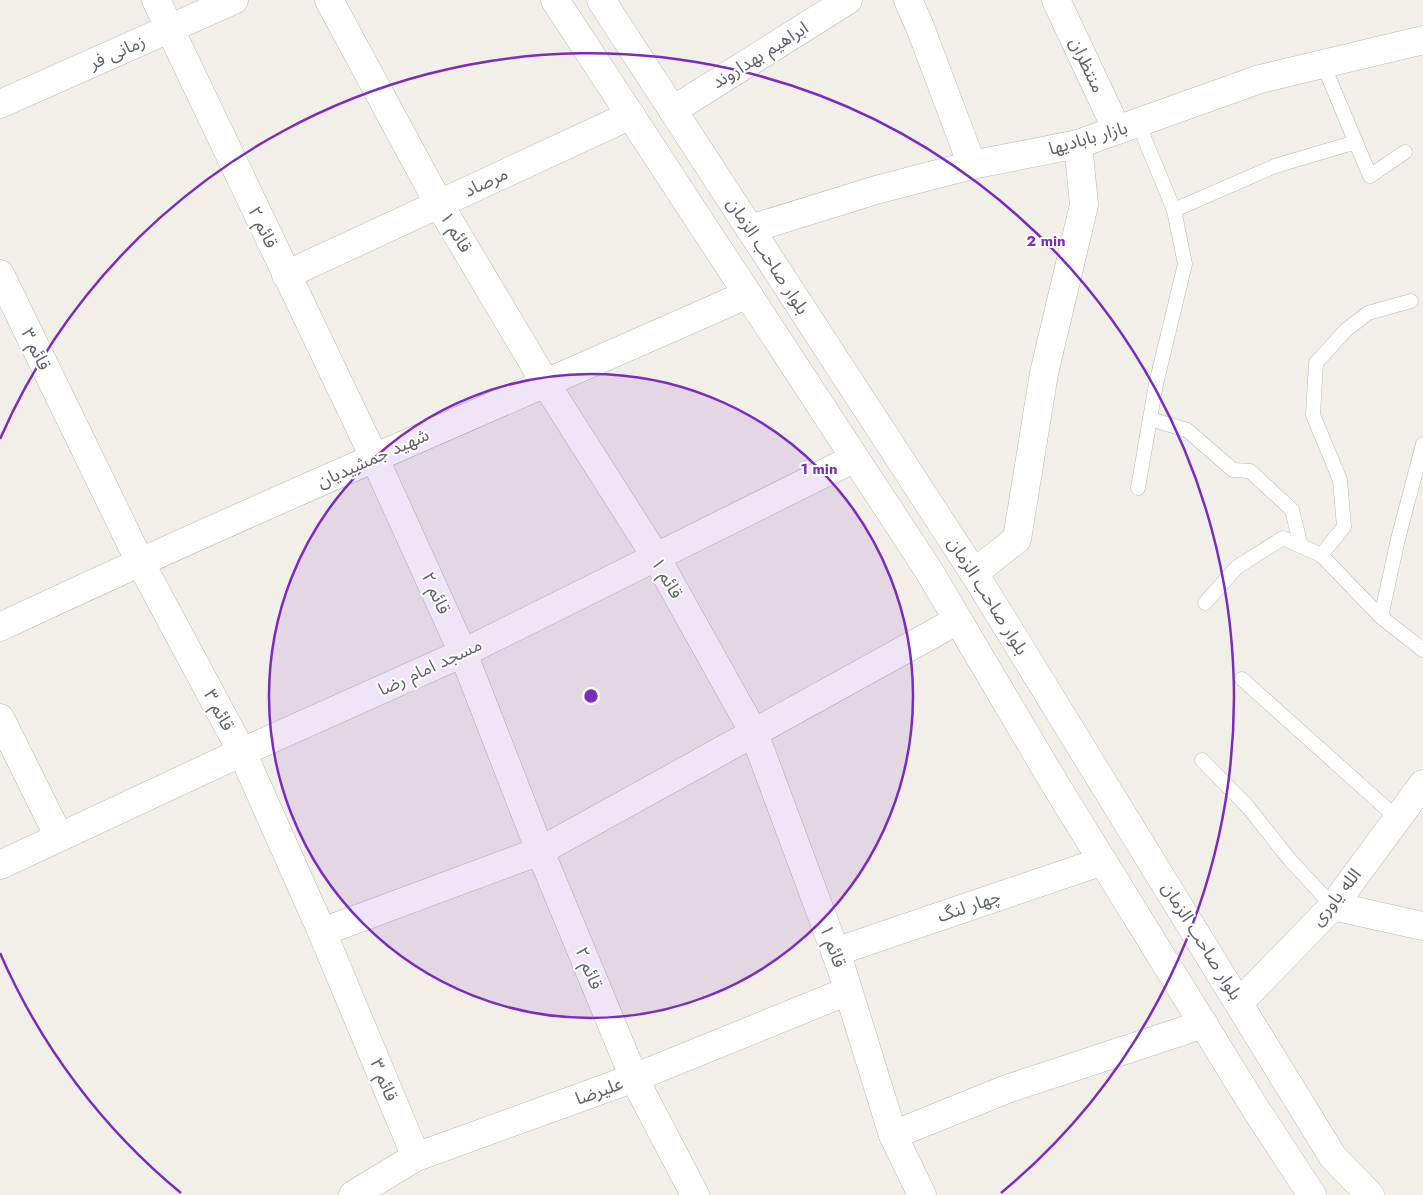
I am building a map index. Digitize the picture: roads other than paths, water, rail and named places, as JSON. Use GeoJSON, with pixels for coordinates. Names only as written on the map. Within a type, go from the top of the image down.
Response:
{"type":"FeatureCollection","features":[{"type":"Feature","properties":{"kind":"street","name":"قائم ۲"},"geometry":{"type":"LineString","coordinates":[[156,0],[374,457],[464,653],[540,851],[634,1078],[695,1195]]}},
{"type":"Feature","properties":{"kind":"street","name":"زمانی فر"},"geometry":{"type":"LineString","coordinates":[[0,104],[234,0]]}},
{"type":"Feature","properties":{"kind":"street","name":"قائم ۱"},"geometry":{"type":"LineString","coordinates":[[329,0],[439,204],[546,384],[656,557],[754,733],[835,952],[893,1135],[922,1195]]}},
{"type":"Feature","properties":{"kind":"street","name":"بلوار صاحب الزمان"},"geometry":{"type":"LineString","coordinates":[[555,0],[929,571],[1103,860],[1312,1195]]}},
{"type":"Feature","properties":{"kind":"street","name":"بلوار صاحب الزمان"},"geometry":{"type":"LineString","coordinates":[[601,0],[974,573],[1240,1002],[1333,1157],[1370,1195]]}},
{"type":"Feature","properties":{"kind":"street","name":"ابراهیم بهداروند"},"geometry":{"type":"LineString","coordinates":[[672,110],[848,0]]}},
{"type":"Feature","properties":{"kind":"street"},"geometry":{"type":"LineString","coordinates":[[908,0],[972,165]]}},
{"type":"Feature","properties":{"kind":"street","name":"منتظران"},"geometry":{"type":"LineString","coordinates":[[1056,0],[1127,127]]}},
{"type":"Feature","properties":{"kind":"street","name":"بازار بابادیها"},"geometry":{"type":"LineString","coordinates":[[718,248],[750,229],[876,190],[972,165],[1078,144],[1260,79],[1423,40]]}},
{"type":"Feature","properties":{"kind":"street","name":"مرصاد"},"geometry":{"type":"LineString","coordinates":[[286,275],[631,115]]}},
{"type":"Feature","properties":{"kind":"street"},"geometry":{"type":"LineString","coordinates":[[974,573],[1016,539],[1044,373],[1084,205],[1078,144]]}},
{"type":"Feature","properties":{"kind":"street","name":"قائم ۳"},"geometry":{"type":"LineString","coordinates":[[0,274],[140,562],[242,752],[322,932],[416,1157]]}},
{"type":"Feature","properties":{"kind":"street","name":"شهید جمشیدیان"},"geometry":{"type":"LineString","coordinates":[[0,627],[374,457],[546,384],[748,294]]}},
{"type":"Feature","properties":{"kind":"street","name":"مسجد امام رضا"},"geometry":{"type":"LineString","coordinates":[[0,865],[242,752],[464,653],[855,458]]}},
{"type":"Feature","properties":{"kind":"street"},"geometry":{"type":"LineString","coordinates":[[322,932],[540,851],[958,620]]}},
{"type":"Feature","properties":{"kind":"street"},"geometry":{"type":"LineString","coordinates":[[0,718],[59,837]]}},
{"type":"Feature","properties":{"kind":"street","name":"الله یاوری"},"geometry":{"type":"LineString","coordinates":[[1240,1002],[1333,906],[1423,784]]}},
{"type":"Feature","properties":{"kind":"street","name":"چهار لنگ"},"geometry":{"type":"LineString","coordinates":[[835,952],[1103,860]]}},
{"type":"Feature","properties":{"kind":"street"},"geometry":{"type":"LineString","coordinates":[[1333,906],[1423,926]]}},
{"type":"Feature","properties":{"kind":"street","name":"علیرضا"},"geometry":{"type":"LineString","coordinates":[[353,1195],[416,1157],[634,1078],[848,991]]}},
{"type":"Feature","properties":{"kind":"street"},"geometry":{"type":"LineString","coordinates":[[893,1135],[1007,1089],[1204,1024]]}},
{"type":"Feature","properties":{"kind":"lane"},"geometry":{"type":"LineString","coordinates":[[1323,64],[1370,176],[1406,152]]}},
{"type":"Feature","properties":{"kind":"lane"},"geometry":{"type":"LineString","coordinates":[[1127,127],[1174,210],[1185,264],[1156,384],[1138,488]]}},
{"type":"Feature","properties":{"kind":"lane"},"geometry":{"type":"LineString","coordinates":[[1174,210],[1275,166],[1356,142]]}},
{"type":"Feature","properties":{"kind":"lane"},"geometry":{"type":"LineString","coordinates":[[1321,555],[1344,527],[1340,480],[1313,414],[1316,363],[1346,330],[1368,313],[1411,301]]}},
{"type":"Feature","properties":{"kind":"lane"},"geometry":{"type":"LineString","coordinates":[[1150,419],[1187,430],[1233,470],[1250,471],[1292,510],[1301,546]]}},
{"type":"Feature","properties":{"kind":"lane"},"geometry":{"type":"LineString","coordinates":[[1381,617],[1398,539],[1423,444]]}},
{"type":"Feature","properties":{"kind":"lane"},"geometry":{"type":"LineString","coordinates":[[1205,603],[1237,567],[1283,538],[1321,555],[1381,617],[1423,650]]}},
{"type":"Feature","properties":{"kind":"lane"},"geometry":{"type":"LineString","coordinates":[[1242,679],[1397,818]]}},
{"type":"Feature","properties":{"kind":"lane"},"geometry":{"type":"LineString","coordinates":[[1202,760],[1248,807],[1290,860],[1333,906]]}}]}
